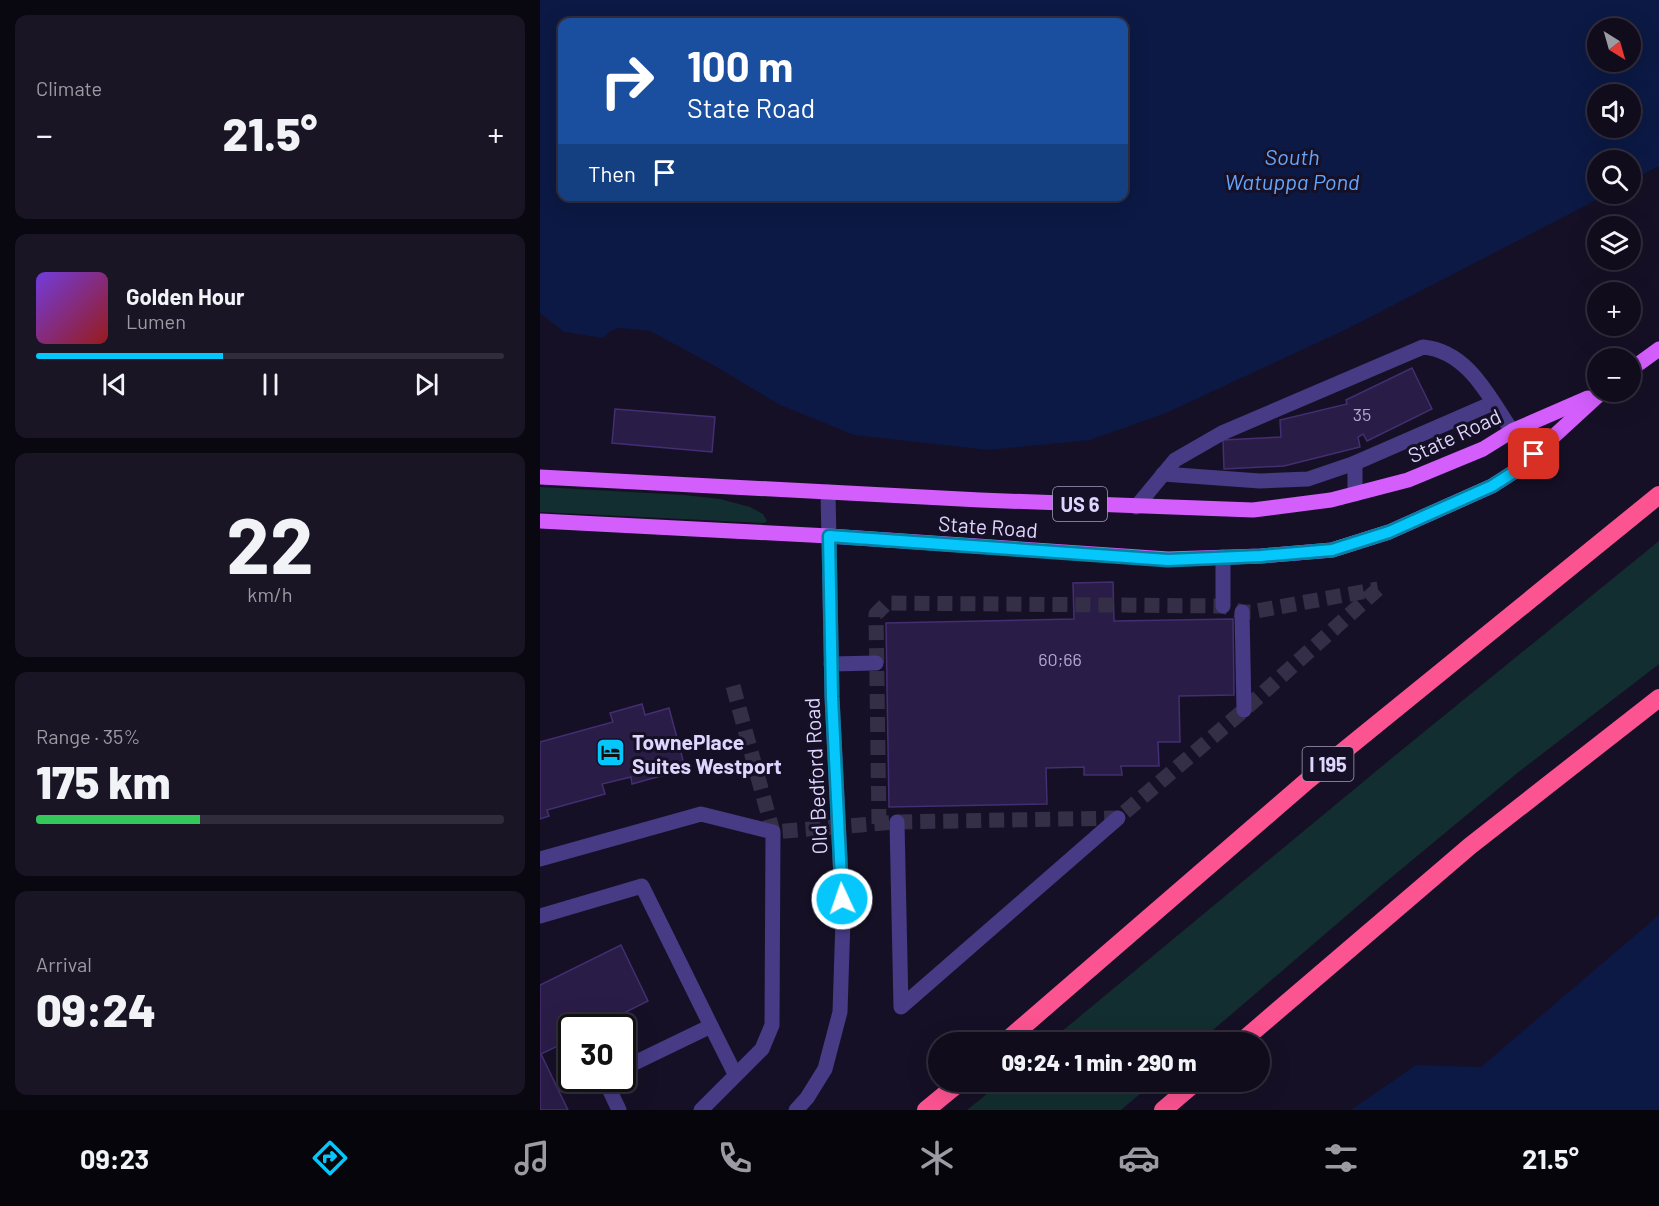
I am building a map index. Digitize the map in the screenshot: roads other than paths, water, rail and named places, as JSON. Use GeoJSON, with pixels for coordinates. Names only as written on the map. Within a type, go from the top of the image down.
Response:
{"type":"FeatureCollection","features":[{"type":"Feature","properties":{"kind":"highway","name":"I 195"},"geometry":{"type":"LineString","coordinates":[[1017,1032],[1308,780],[1659,495]]}},
{"type":"Feature","properties":{"kind":"highway"},"geometry":{"type":"LineString","coordinates":[[1253,1032],[1470,846],[1659,698]]}},
{"type":"Feature","properties":{"kind":"highway"},"geometry":{"type":"LineString","coordinates":[[926,1110],[948,1092]]}},
{"type":"Feature","properties":{"kind":"highway"},"geometry":{"type":"LineString","coordinates":[[1163,1110],[1184,1092]]}},
{"type":"Feature","properties":{"kind":"main road"},"geometry":{"type":"LineString","coordinates":[[1641,362],[1659,349]]}},
{"type":"Feature","properties":{"kind":"main road","name":"State Road"},"geometry":{"type":"LineString","coordinates":[[540,477],[1136,507],[1253,510],[1331,500],[1408,480],[1484,449],[1512,431],[1587,399]]}},
{"type":"Feature","properties":{"kind":"main road","name":"State Road"},"geometry":{"type":"LineString","coordinates":[[540,521],[829,536],[1168,560],[1332,550],[1389,532],[1492,486],[1517,470],[1591,402]]}},
{"type":"Feature","properties":{"kind":"street"},"geometry":{"type":"LineString","coordinates":[[1136,507],[1175,460],[1222,433],[1423,347],[1438,348],[1464,363],[1512,431]]}},
{"type":"Feature","properties":{"kind":"street"},"geometry":{"type":"LineString","coordinates":[[1163,474],[1260,482],[1308,479],[1356,463],[1493,402]]}},
{"type":"Feature","properties":{"kind":"street"},"geometry":{"type":"LineString","coordinates":[[1355,494],[1356,463]]}},
{"type":"Feature","properties":{"kind":"street","name":"Old Bedford Road"},"geometry":{"type":"LineString","coordinates":[[796,1110],[807,1098],[825,1069],[840,1012],[843,919],[831,664],[828,492]]}},
{"type":"Feature","properties":{"kind":"street"},"geometry":{"type":"LineString","coordinates":[[1223,557],[1223,606]]}},
{"type":"Feature","properties":{"kind":"street"},"geometry":{"type":"LineString","coordinates":[[1242,612],[1244,710]]}},
{"type":"Feature","properties":{"kind":"street"},"geometry":{"type":"LineString","coordinates":[[831,664],[876,663]]}},
{"type":"Feature","properties":{"kind":"street"},"geometry":{"type":"LineString","coordinates":[[540,859],[701,814],[773,832],[772,1025],[762,1048],[701,1110]]}},
{"type":"Feature","properties":{"kind":"street"},"geometry":{"type":"LineString","coordinates":[[897,822],[901,1007],[1118,818]]}},
{"type":"Feature","properties":{"kind":"street"},"geometry":{"type":"LineString","coordinates":[[540,916],[642,886],[735,1074]]}},
{"type":"Feature","properties":{"kind":"street"},"geometry":{"type":"LineString","coordinates":[[636,1062],[711,1026]]}},
{"type":"Feature","properties":{"kind":"street"},"geometry":{"type":"LineString","coordinates":[[611,1092],[619,1110]]}},
{"type":"Feature","properties":{"kind":"water","name":"South Watuppa Pond"},"geometry":{"type":"Polygon","coordinates":[[[540,0],[1659,0],[1659,166],[1641,176],[1641,150],[1587,150],[1589,204],[1349,328],[1166,413],[1090,440],[988,450],[854,435],[778,404],[650,331],[619,328],[610,331],[603,338],[564,332],[540,313],[540,0]]]}},
{"type":"Feature","properties":{"kind":"water"},"geometry":{"type":"Polygon","coordinates":[[[1659,915],[1659,1110],[1351,1110],[1416,1065],[1481,1067],[1659,915]]]}},
{"type":"Feature","properties":{"kind":"tunnel"},"geometry":{"type":"LineString","coordinates":[[733,686],[773,832],[897,822],[1118,818],[1244,710],[1378,589]]}},
{"type":"Feature","properties":{"kind":"tunnel"},"geometry":{"type":"LineString","coordinates":[[879,824],[876,614],[887,603],[1223,606],[1242,612],[1251,612],[1378,589]]}},
{"type":"Feature","properties":{"kind":"place","name":"TownePlace Suites Westport"},"geometry":{"type":"Point","coordinates":[611,753]}}]}
